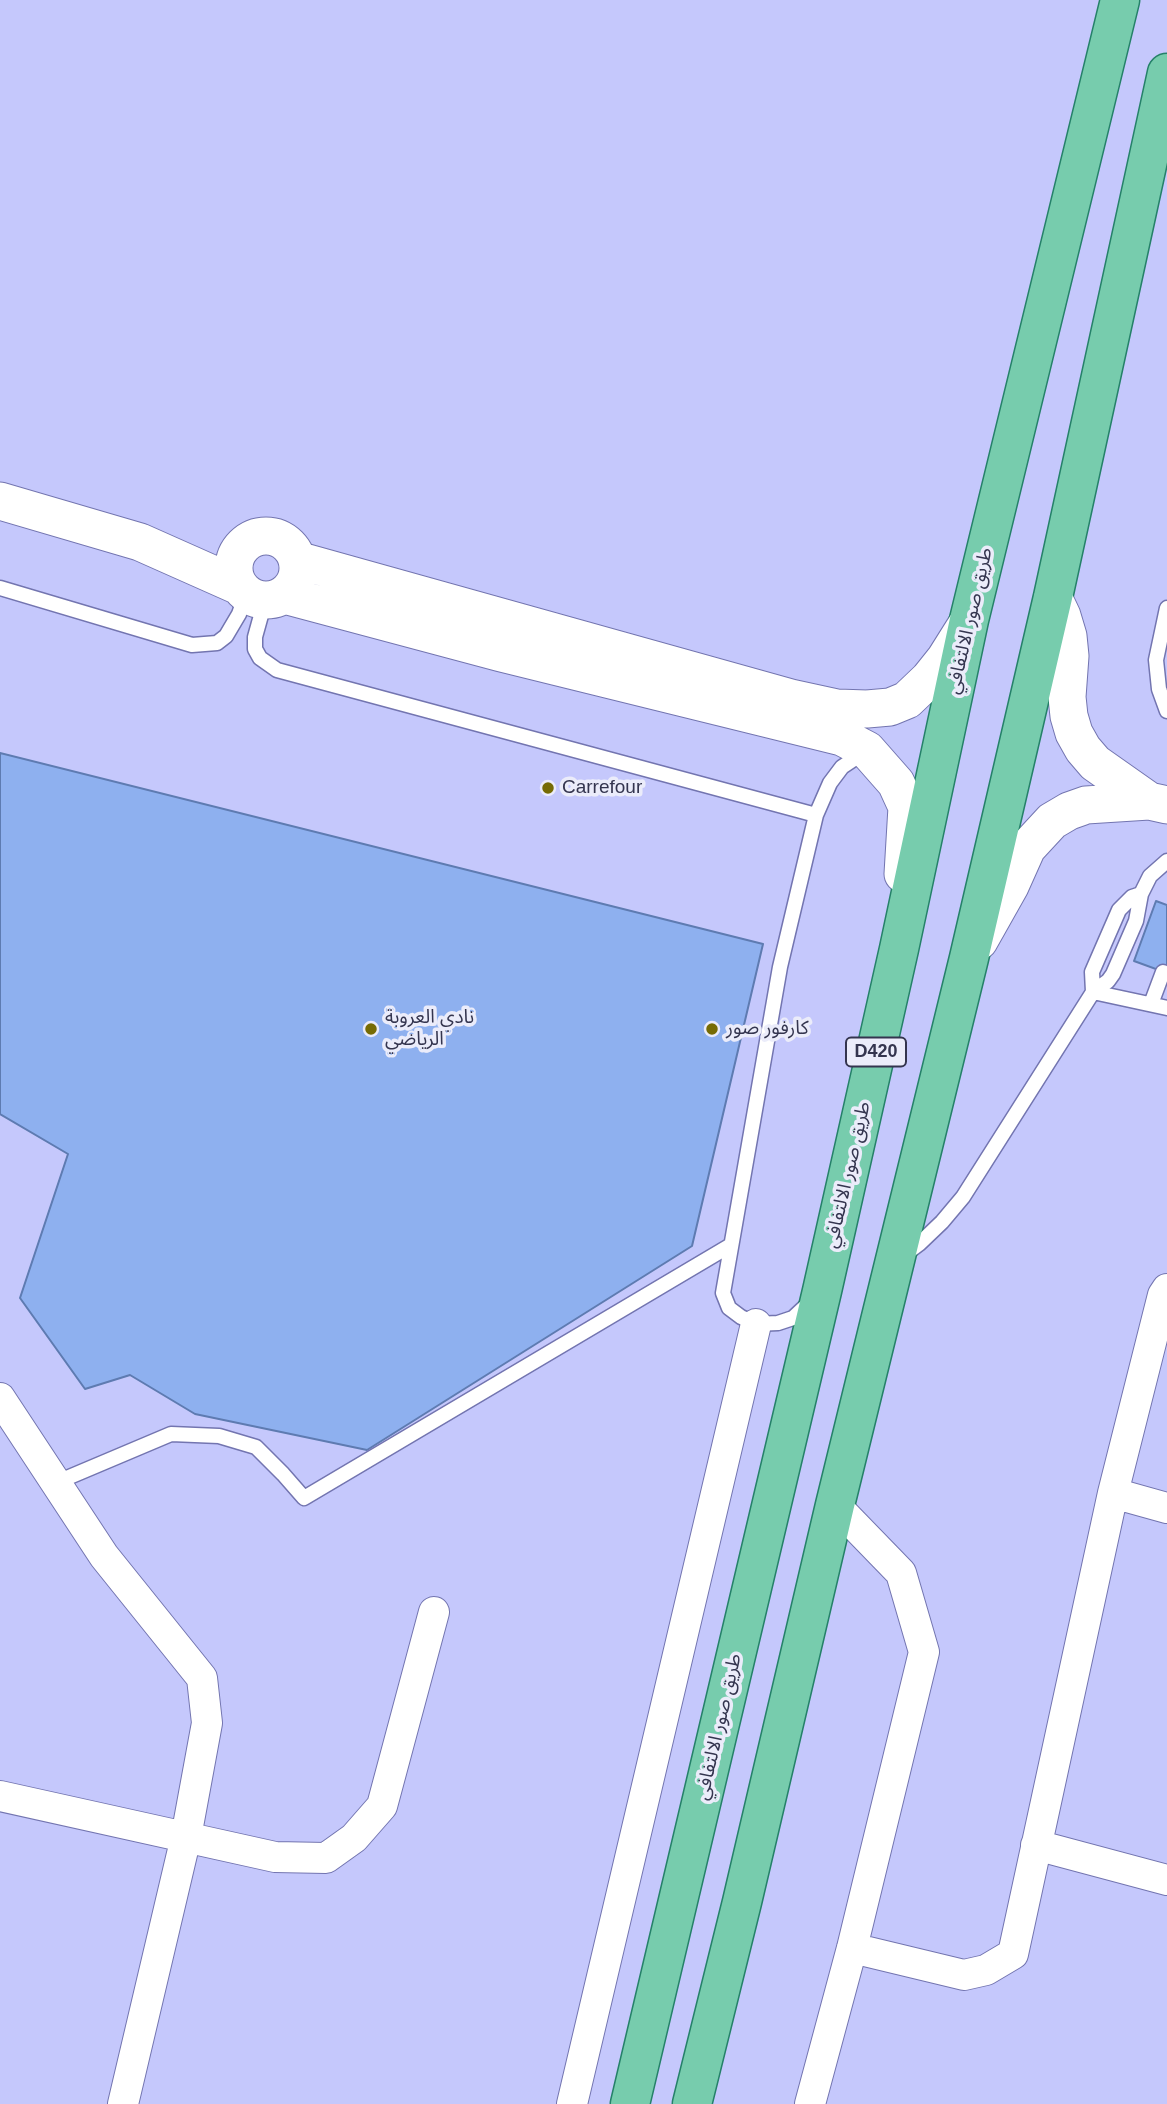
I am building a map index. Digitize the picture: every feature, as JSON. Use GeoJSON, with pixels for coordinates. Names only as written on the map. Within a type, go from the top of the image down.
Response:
{"type":"FeatureCollection","features":[{"type":"Feature","properties":{"kind":"main road"},"geometry":{"type":"LineString","coordinates":[[1094,103],[1108,0]]}},
{"type":"Feature","properties":{"kind":"main road","name":"طريق صور الالتفافي"},"geometry":{"type":"LineString","coordinates":[[630,2104],[822,1291],[969,620],[1120,0]]}},
{"type":"Feature","properties":{"kind":"main road"},"geometry":{"type":"LineString","coordinates":[[692,2104],[746,1889],[893,1263],[969,958],[1053,597],[1167,73]]}},
{"type":"Feature","properties":{"kind":"street"},"geometry":{"type":"LineString","coordinates":[[0,501],[140,542],[258,594],[842,737],[867,750],[897,783],[907,807],[899,949]]}},
{"type":"Feature","properties":{"kind":"street"},"geometry":{"type":"LineString","coordinates":[[257,537],[277,538],[293,550],[297,559],[296,580],[291,589],[258,594],[234,577],[233,567],[240,548],[257,537]]}},
{"type":"Feature","properties":{"kind":"street"},"geometry":{"type":"LineString","coordinates":[[140,542],[240,548]]}},
{"type":"Feature","properties":{"kind":"street"},"geometry":{"type":"LineString","coordinates":[[297,559],[791,698],[837,708],[867,709],[890,706],[907,700],[929,680],[946,659],[969,620]]}},
{"type":"Feature","properties":{"kind":"street"},"geometry":{"type":"LineString","coordinates":[[1053,597],[1068,636],[1070,656],[1067,697],[1074,733],[1083,750],[1095,763],[1158,803]]}},
{"type":"Feature","properties":{"kind":"street"},"geometry":{"type":"LineString","coordinates":[[969,958],[1010,886],[1027,848],[1052,821],[1086,805],[1158,803]]}},
{"type":"Feature","properties":{"kind":"street"},"geometry":{"type":"LineString","coordinates":[[852,1948],[964,1975],[986,1970],[1013,1954],[1113,1493],[1163,1295],[1167,1289]]}},
{"type":"Feature","properties":{"kind":"street"},"geometry":{"type":"LineString","coordinates":[[572,2104],[756,1324]]}},
{"type":"Feature","properties":{"kind":"street"},"geometry":{"type":"LineString","coordinates":[[0,1398],[104,1556],[202,1678],[207,1723],[186,1837],[123,2104]]}},
{"type":"Feature","properties":{"kind":"street"},"geometry":{"type":"LineString","coordinates":[[1113,1493],[1167,1508]]}},
{"type":"Feature","properties":{"kind":"street"},"geometry":{"type":"LineString","coordinates":[[810,2104],[852,1948],[924,1652],[901,1573],[835,1505]]}},
{"type":"Feature","properties":{"kind":"street"},"geometry":{"type":"LineString","coordinates":[[0,1796],[275,1857],[326,1858],[354,1839],[382,1806],[434,1612]]}},
{"type":"Feature","properties":{"kind":"street"},"geometry":{"type":"LineString","coordinates":[[1036,1845],[1167,1880]]}},
{"type":"Feature","properties":{"kind":"lane"},"geometry":{"type":"LineString","coordinates":[[0,588],[192,645],[217,643],[226,636],[239,614],[258,594]]}},
{"type":"Feature","properties":{"kind":"lane"},"geometry":{"type":"LineString","coordinates":[[258,594],[255,649],[260,658],[276,670],[816,815]]}},
{"type":"Feature","properties":{"kind":"lane"},"geometry":{"type":"LineString","coordinates":[[1167,608],[1156,660],[1159,689],[1167,711]]}},
{"type":"Feature","properties":{"kind":"lane"},"geometry":{"type":"LineString","coordinates":[[822,1291],[793,1318],[778,1323],[756,1324],[729,1308],[723,1293],[780,967],[816,815],[830,783],[842,767],[867,750]]}},
{"type":"Feature","properties":{"kind":"lane"},"geometry":{"type":"LineString","coordinates":[[893,1263],[919,1244],[963,1197],[1093,992],[1101,988],[1113,974],[1136,920],[1141,894],[1150,876],[1167,861]]}},
{"type":"Feature","properties":{"kind":"lane"},"geometry":{"type":"LineString","coordinates":[[1093,992],[1092,972],[1119,910],[1132,897],[1141,894]]}},
{"type":"Feature","properties":{"kind":"lane"},"geometry":{"type":"LineString","coordinates":[[1151,1004],[1164,972]]}},
{"type":"Feature","properties":{"kind":"lane"},"geometry":{"type":"LineString","coordinates":[[1093,992],[1167,1008]]}},
{"type":"Feature","properties":{"kind":"lane"},"geometry":{"type":"LineString","coordinates":[[55,1483],[171,1434],[219,1436],[256,1447],[304,1498],[731,1245]]}},
{"type":"Feature","properties":{"kind":"building","name":"نادي العروبة الرياضي"},"geometry":{"type":"Polygon","coordinates":[[[0,753],[763,944],[692,1246],[367,1450],[195,1414],[130,1375],[85,1389],[20,1298],[68,1154],[0,1114],[0,753]]]}},
{"type":"Feature","properties":{"kind":"building"},"geometry":{"type":"Polygon","coordinates":[[[1156,901],[1167,905],[1167,973],[1134,961],[1156,901]]]}},
{"type":"Feature","properties":{"kind":"place","name":"Carrefour"},"geometry":{"type":"Point","coordinates":[548,788]}},
{"type":"Feature","properties":{"kind":"place","name":"نادي العروبة الرياضي"},"geometry":{"type":"Point","coordinates":[371,1029]}},
{"type":"Feature","properties":{"kind":"place","name":"كارفور صور"},"geometry":{"type":"Point","coordinates":[712,1029]}}]}
